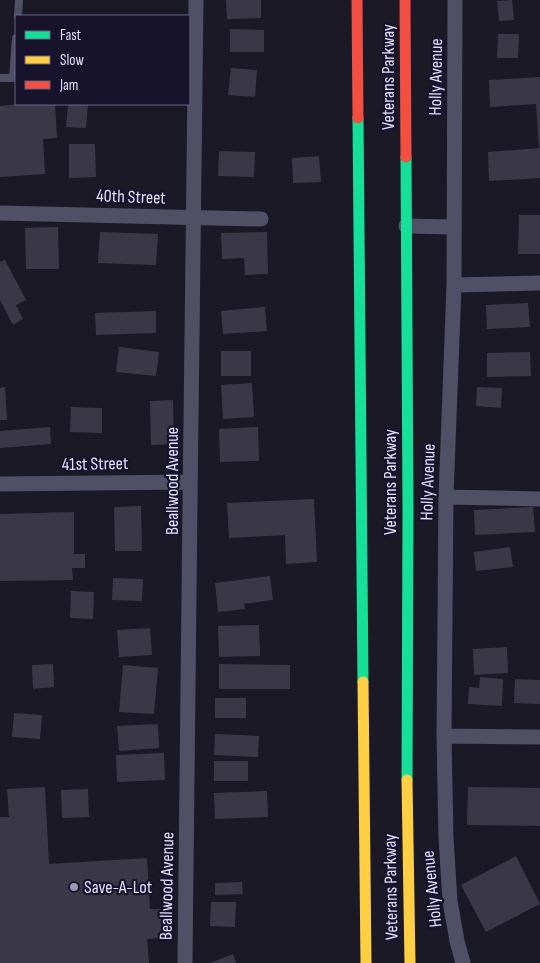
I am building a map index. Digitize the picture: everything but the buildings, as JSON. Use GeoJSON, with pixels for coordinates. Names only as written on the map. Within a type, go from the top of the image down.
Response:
{"type":"FeatureCollection","features":[{"type":"Feature","properties":{"kind":"main road","name":"Veterans Parkway"},"geometry":{"type":"LineString","coordinates":[[357,0],[366,963]]}},
{"type":"Feature","properties":{"kind":"main road","name":"Veterans Parkway"},"geometry":{"type":"LineString","coordinates":[[405,0],[408,511],[406,846],[410,963]]}},
{"type":"Feature","properties":{"kind":"street","name":"Beallwood Avenue"},"geometry":{"type":"LineString","coordinates":[[185,963],[192,218],[196,0]]}},
{"type":"Feature","properties":{"kind":"street","name":"Holly Avenue"},"geometry":{"type":"LineString","coordinates":[[455,0],[454,285],[446,497],[444,736],[446,838],[450,900],[457,942],[463,963]]}},
{"type":"Feature","properties":{"kind":"street","name":"40th Street"},"geometry":{"type":"LineString","coordinates":[[0,213],[261,219]]}},
{"type":"Feature","properties":{"kind":"street"},"geometry":{"type":"LineString","coordinates":[[406,226],[453,226]]}},
{"type":"Feature","properties":{"kind":"street"},"geometry":{"type":"LineString","coordinates":[[454,285],[540,283]]}},
{"type":"Feature","properties":{"kind":"street","name":"41st Street"},"geometry":{"type":"LineString","coordinates":[[0,484],[190,482]]}},
{"type":"Feature","properties":{"kind":"street"},"geometry":{"type":"LineString","coordinates":[[446,497],[540,499]]}},
{"type":"Feature","properties":{"kind":"street"},"geometry":{"type":"LineString","coordinates":[[444,736],[540,737]]}},
{"type":"Feature","properties":{"kind":"lane"},"geometry":{"type":"LineString","coordinates":[[18,15],[19,0]]}},
{"type":"Feature","properties":{"kind":"lane"},"geometry":{"type":"LineString","coordinates":[[0,78],[13,78],[15,51]]}},
{"type":"Feature","properties":{"kind":"traffic: fast"},"geometry":{"type":"LineString","coordinates":[[358,118],[363,682]]}},
{"type":"Feature","properties":{"kind":"traffic: fast"},"geometry":{"type":"LineString","coordinates":[[406,157],[407,780]]}},
{"type":"Feature","properties":{"kind":"traffic: slow"},"geometry":{"type":"LineString","coordinates":[[363,682],[366,963]]}},
{"type":"Feature","properties":{"kind":"traffic: slow"},"geometry":{"type":"LineString","coordinates":[[407,780],[410,963]]}},
{"type":"Feature","properties":{"kind":"traffic: jam"},"geometry":{"type":"LineString","coordinates":[[357,0],[358,118]]}},
{"type":"Feature","properties":{"kind":"traffic: jam"},"geometry":{"type":"LineString","coordinates":[[405,0],[406,157]]}},
{"type":"Feature","properties":{"kind":"place","name":"Save-A-Lot"},"geometry":{"type":"Point","coordinates":[74,887]}}]}
